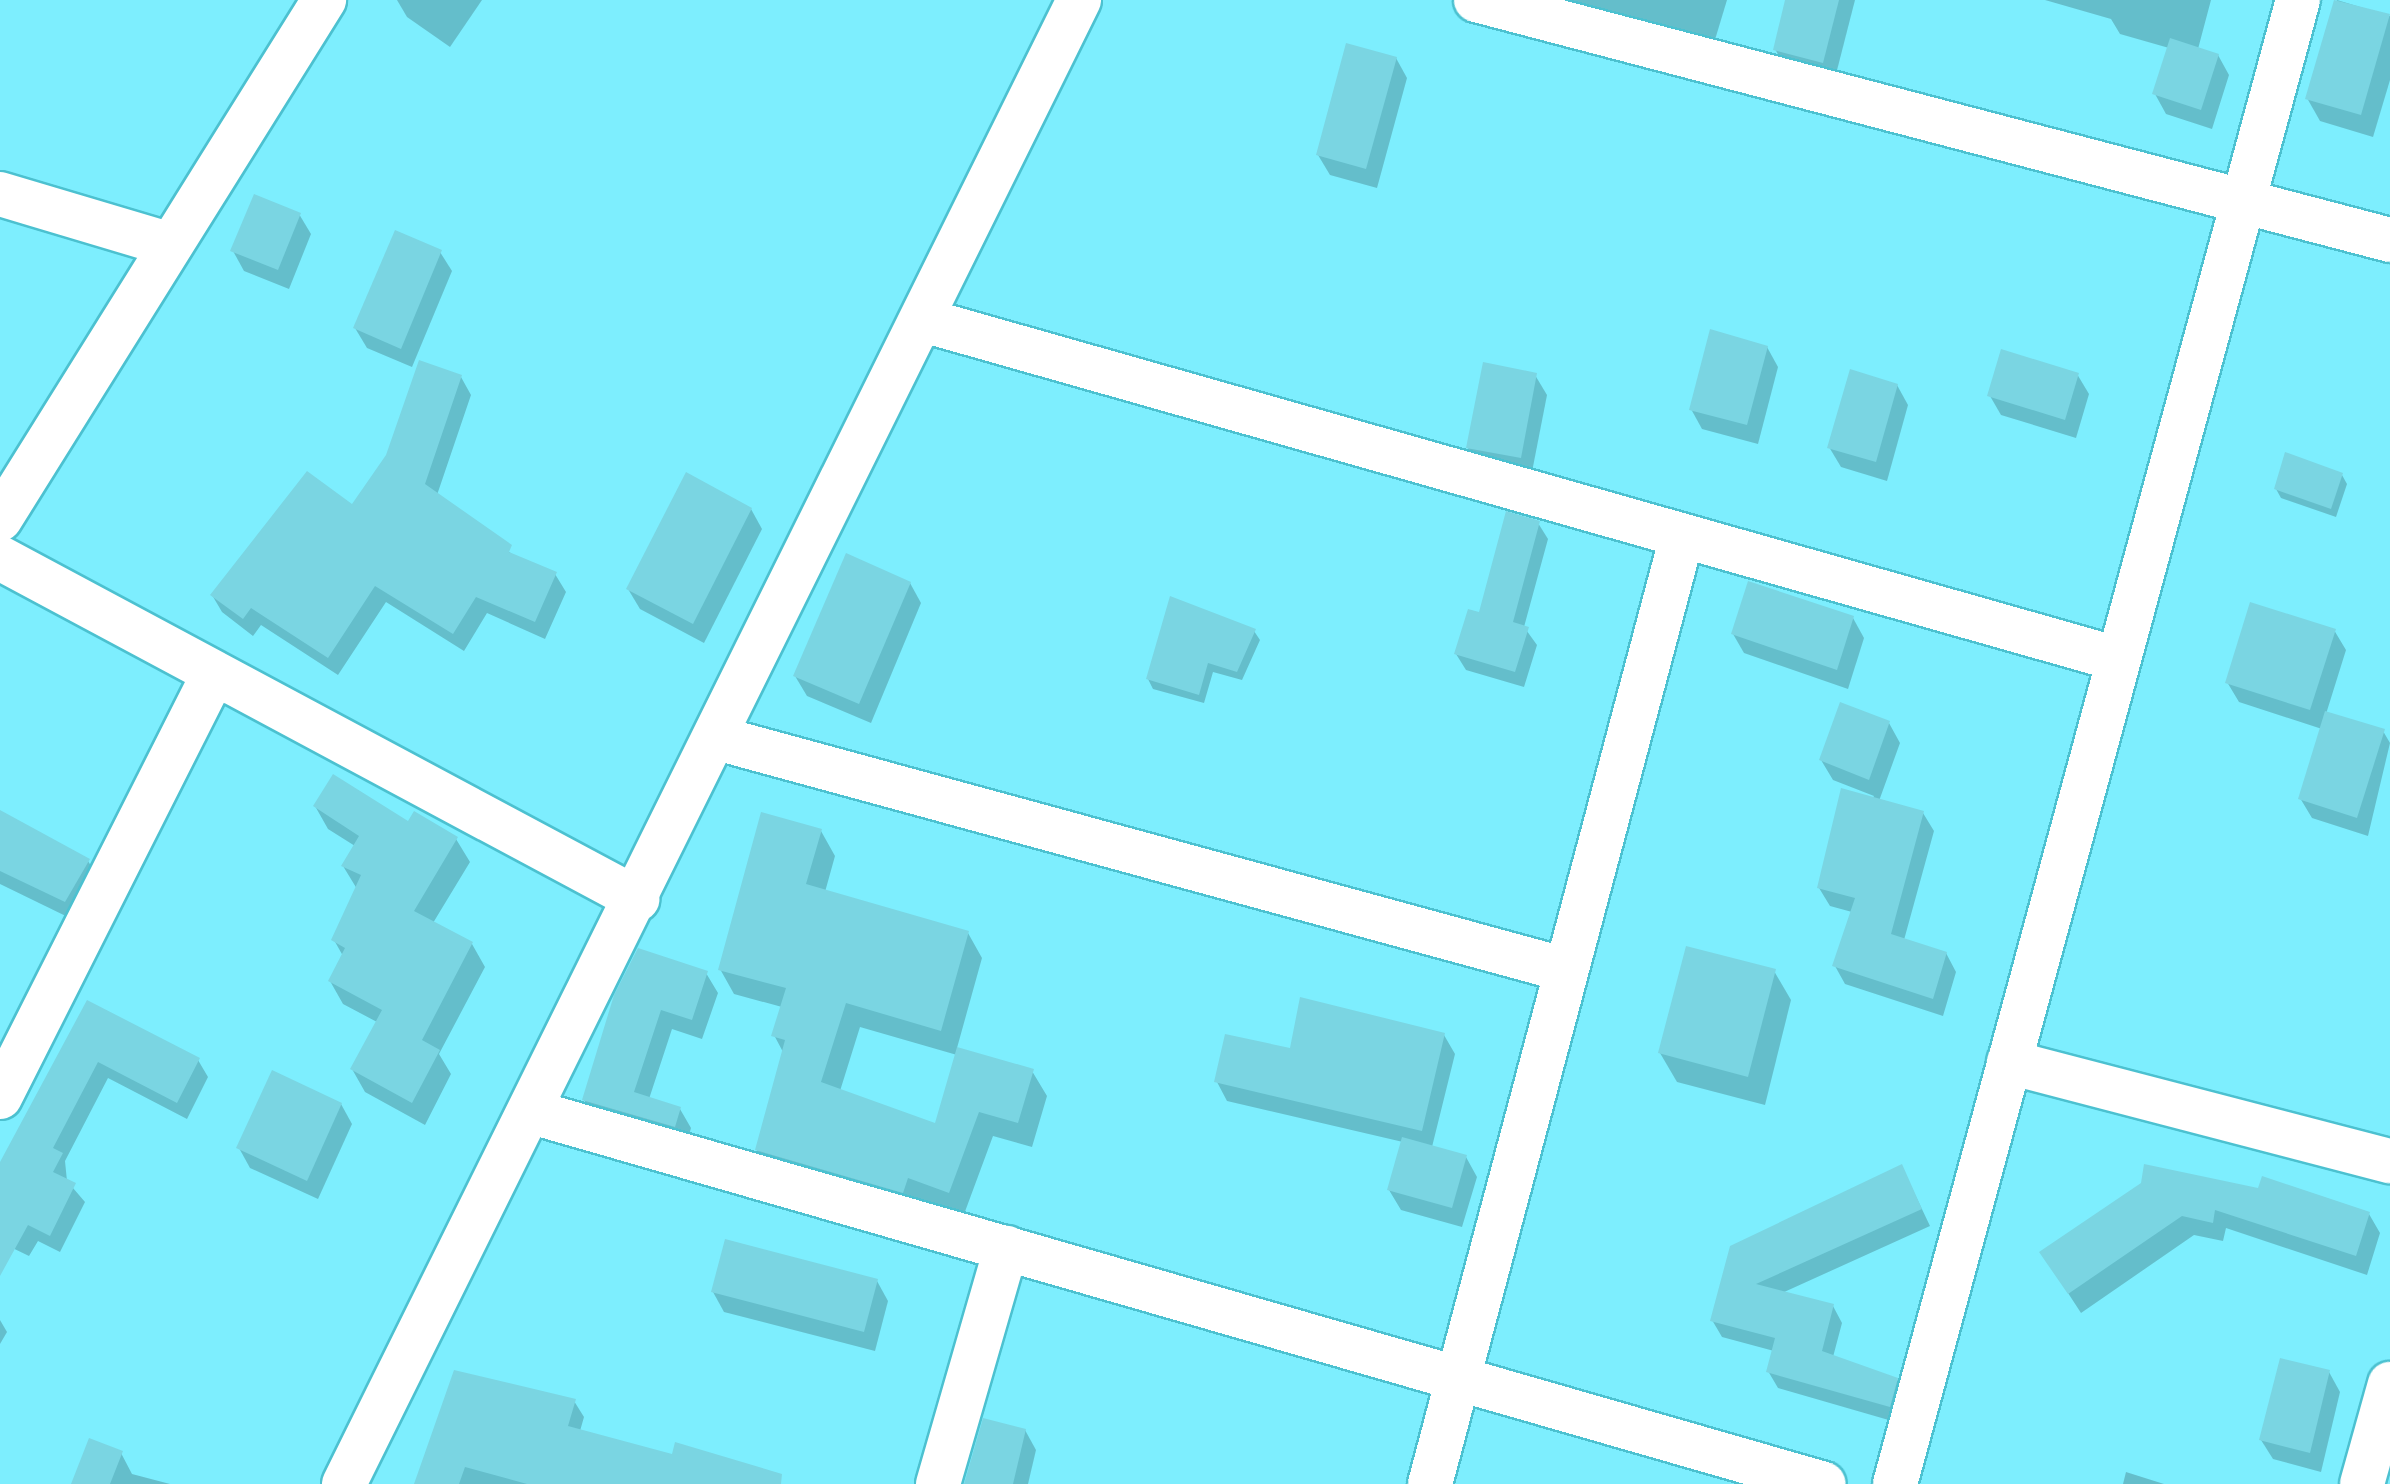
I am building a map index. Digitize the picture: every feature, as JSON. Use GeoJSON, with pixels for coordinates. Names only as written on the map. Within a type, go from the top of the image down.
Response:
{"type":"FeatureCollection","features":[{"type":"Feature","properties":{"kind":"street"},"geometry":{"type":"LineString","coordinates":[[0,519],[324,0]]}},
{"type":"Feature","properties":{"kind":"street"},"geometry":{"type":"LineString","coordinates":[[344,1484],[532,1112],[1079,0]]}},
{"type":"Feature","properties":{"kind":"street"},"geometry":{"type":"LineString","coordinates":[[1476,0],[2390,240]]}},
{"type":"Feature","properties":{"kind":"street"},"geometry":{"type":"LineString","coordinates":[[1895,1484],[2298,0]]}},
{"type":"Feature","properties":{"kind":"street"},"geometry":{"type":"LineString","coordinates":[[0,194],[171,245]]}},
{"type":"Feature","properties":{"kind":"street"},"geometry":{"type":"LineString","coordinates":[[923,320],[2118,659]]}},
{"type":"Feature","properties":{"kind":"street"},"geometry":{"type":"LineString","coordinates":[[1430,1484],[1682,536]]}},
{"type":"Feature","properties":{"kind":"street"},"geometry":{"type":"LineString","coordinates":[[0,558],[213,676],[637,899]]}},
{"type":"Feature","properties":{"kind":"street"},"geometry":{"type":"LineString","coordinates":[[0,1097],[213,676]]}},
{"type":"Feature","properties":{"kind":"street"},"geometry":{"type":"LineString","coordinates":[[717,738],[1566,970]]}},
{"type":"Feature","properties":{"kind":"street"},"geometry":{"type":"LineString","coordinates":[[2009,1062],[2390,1161]]}},
{"type":"Feature","properties":{"kind":"street"},"geometry":{"type":"LineString","coordinates":[[532,1112],[1824,1484]]}},
{"type":"Feature","properties":{"kind":"street"},"geometry":{"type":"LineString","coordinates":[[938,1484],[1006,1248]]}},
{"type":"Feature","properties":{"kind":"street"},"geometry":{"type":"LineString","coordinates":[[2362,1484],[2390,1384]]}},
{"type":"Feature","properties":{"kind":"building"},"geometry":{"type":"Polygon","coordinates":[[[1785,0],[1839,0],[1823,63],[1773,50],[1785,0]]]}},
{"type":"Feature","properties":{"kind":"building"},"geometry":{"type":"Polygon","coordinates":[[[2334,0],[2390,14],[2361,115],[2305,99],[2334,0]]]}},
{"type":"Feature","properties":{"kind":"building"},"geometry":{"type":"Polygon","coordinates":[[[2170,38],[2219,54],[2201,110],[2152,94],[2170,38]]]}},
{"type":"Feature","properties":{"kind":"building"},"geometry":{"type":"Polygon","coordinates":[[[1346,43],[1397,57],[1366,169],[1316,155],[1346,43]]]}},
{"type":"Feature","properties":{"kind":"building"},"geometry":{"type":"Polygon","coordinates":[[[254,194],[301,213],[278,270],[230,251],[254,194]]]}},
{"type":"Feature","properties":{"kind":"building"},"geometry":{"type":"Polygon","coordinates":[[[395,230],[442,250],[401,349],[353,328],[395,230]]]}},
{"type":"Feature","properties":{"kind":"building"},"geometry":{"type":"Polygon","coordinates":[[[1710,329],[1768,346],[1747,425],[1689,410],[1710,329]]]}},
{"type":"Feature","properties":{"kind":"building"},"geometry":{"type":"Polygon","coordinates":[[[2001,349],[2079,373],[2065,420],[1987,396],[2001,349]]]}},
{"type":"Feature","properties":{"kind":"building"},"geometry":{"type":"Polygon","coordinates":[[[419,360],[462,375],[425,484],[512,545],[509,552],[557,572],[535,622],[476,597],[453,634],[375,586],[328,658],[251,608],[243,619],[210,595],[307,471],[352,504],[386,455],[419,360]]]}},
{"type":"Feature","properties":{"kind":"building"},"geometry":{"type":"Polygon","coordinates":[[[1483,362],[1537,373],[1521,458],[1466,448],[1483,362]]]}},
{"type":"Feature","properties":{"kind":"building"},"geometry":{"type":"Polygon","coordinates":[[[1850,369],[1898,384],[1876,462],[1827,448],[1850,369]]]}},
{"type":"Feature","properties":{"kind":"building"},"geometry":{"type":"Polygon","coordinates":[[[2285,452],[2343,473],[2331,509],[2274,489],[2285,452]]]}},
{"type":"Feature","properties":{"kind":"building"},"geometry":{"type":"Polygon","coordinates":[[[686,472],[752,508],[693,624],[626,589],[686,472]]]}},
{"type":"Feature","properties":{"kind":"building"},"geometry":{"type":"Polygon","coordinates":[[[1506,511],[1540,521],[1513,622],[1529,627],[1515,672],[1454,654],[1468,609],[1479,612],[1506,511]]]}},
{"type":"Feature","properties":{"kind":"building"},"geometry":{"type":"Polygon","coordinates":[[[846,553],[911,582],[859,704],[793,676],[846,553]]]}},
{"type":"Feature","properties":{"kind":"building"},"geometry":{"type":"Polygon","coordinates":[[[1748,581],[1854,616],[1837,670],[1731,634],[1748,581]]]}},
{"type":"Feature","properties":{"kind":"building"},"geometry":{"type":"Polygon","coordinates":[[[1170,596],[1256,629],[1237,672],[1208,663],[1199,695],[1146,679],[1170,596]]]}},
{"type":"Feature","properties":{"kind":"building"},"geometry":{"type":"Polygon","coordinates":[[[2250,602],[2336,629],[2310,710],[2225,683],[2250,602]]]}},
{"type":"Feature","properties":{"kind":"building"},"geometry":{"type":"Polygon","coordinates":[[[1840,702],[1890,721],[1869,780],[1819,760],[1840,702]]]}},
{"type":"Feature","properties":{"kind":"building"},"geometry":{"type":"Polygon","coordinates":[[[2325,711],[2385,729],[2357,818],[2298,799],[2325,711]]]}},
{"type":"Feature","properties":{"kind":"building"},"geometry":{"type":"Polygon","coordinates":[[[333,774],[408,821],[414,811],[458,837],[414,911],[473,942],[422,1040],[440,1050],[412,1103],[350,1069],[382,1010],[328,981],[345,948],[331,940],[361,875],[341,866],[359,836],[313,806],[333,774]]]}},
{"type":"Feature","properties":{"kind":"building"},"geometry":{"type":"Polygon","coordinates":[[[1841,788],[1924,811],[1891,934],[1947,952],[1933,999],[1832,966],[1855,898],[1817,888],[1841,788]]]}},
{"type":"Feature","properties":{"kind":"building"},"geometry":{"type":"Polygon","coordinates":[[[0,810],[90,859],[65,902],[0,871],[0,810]]]}},
{"type":"Feature","properties":{"kind":"building"},"geometry":{"type":"Polygon","coordinates":[[[761,812],[822,829],[806,884],[969,931],[941,1031],[846,1003],[821,1082],[935,1123],[957,1047],[1034,1069],[1018,1123],[979,1112],[949,1193],[908,1178],[903,1193],[755,1150],[785,1040],[771,1036],[786,988],[718,970],[761,812]]]}},
{"type":"Feature","properties":{"kind":"building"},"geometry":{"type":"Polygon","coordinates":[[[1686,946],[1776,969],[1748,1077],[1658,1053],[1686,946]]]}},
{"type":"Feature","properties":{"kind":"building"},"geometry":{"type":"Polygon","coordinates":[[[638,948],[708,971],[692,1020],[661,1010],[634,1092],[681,1107],[675,1127],[582,1100],[614,995],[638,948]]]}},
{"type":"Feature","properties":{"kind":"building"},"geometry":{"type":"Polygon","coordinates":[[[1300,997],[1445,1033],[1422,1131],[1214,1082],[1225,1034],[1290,1048],[1300,997]]]}},
{"type":"Feature","properties":{"kind":"building"},"geometry":{"type":"Polygon","coordinates":[[[87,1000],[200,1058],[177,1103],[98,1062],[53,1148],[63,1153],[53,1172],[76,1183],[50,1236],[28,1225],[0,1276],[0,1162],[87,1000]]]}},
{"type":"Feature","properties":{"kind":"building"},"geometry":{"type":"Polygon","coordinates":[[[272,1070],[342,1103],[307,1181],[236,1148],[272,1070]]]}},
{"type":"Feature","properties":{"kind":"building"},"geometry":{"type":"Polygon","coordinates":[[[1402,1137],[1467,1155],[1452,1208],[1387,1190],[1402,1137]]]}},
{"type":"Feature","properties":{"kind":"building"},"geometry":{"type":"Polygon","coordinates":[[[1902,1164],[1922,1209],[1756,1284],[1834,1304],[1822,1351],[1898,1378],[1890,1407],[1766,1372],[1775,1338],[1710,1321],[1730,1246],[1902,1164]]]}},
{"type":"Feature","properties":{"kind":"building"},"geometry":{"type":"Polygon","coordinates":[[[2144,1164],[2258,1188],[2262,1176],[2370,1212],[2356,1256],[2215,1210],[2213,1223],[2182,1216],[2068,1294],[2039,1252],[2141,1183],[2144,1164]]]}},
{"type":"Feature","properties":{"kind":"building"},"geometry":{"type":"Polygon","coordinates":[[[725,1239],[878,1279],[864,1332],[711,1292],[725,1239]]]}},
{"type":"Feature","properties":{"kind":"building"},"geometry":{"type":"Polygon","coordinates":[[[2280,1358],[2330,1370],[2310,1453],[2259,1440],[2280,1358]]]}},
{"type":"Feature","properties":{"kind":"building"},"geometry":{"type":"Polygon","coordinates":[[[454,1370],[576,1399],[568,1426],[672,1454],[675,1442],[782,1474],[781,1484],[527,1484],[465,1467],[459,1484],[414,1484],[454,1370]]]}},
{"type":"Feature","properties":{"kind":"building"},"geometry":{"type":"Polygon","coordinates":[[[983,1418],[1026,1429],[1013,1484],[964,1484],[983,1418]]]}},
{"type":"Feature","properties":{"kind":"building"},"geometry":{"type":"Polygon","coordinates":[[[89,1438],[123,1451],[110,1484],[71,1484],[89,1438]]]}}]}
